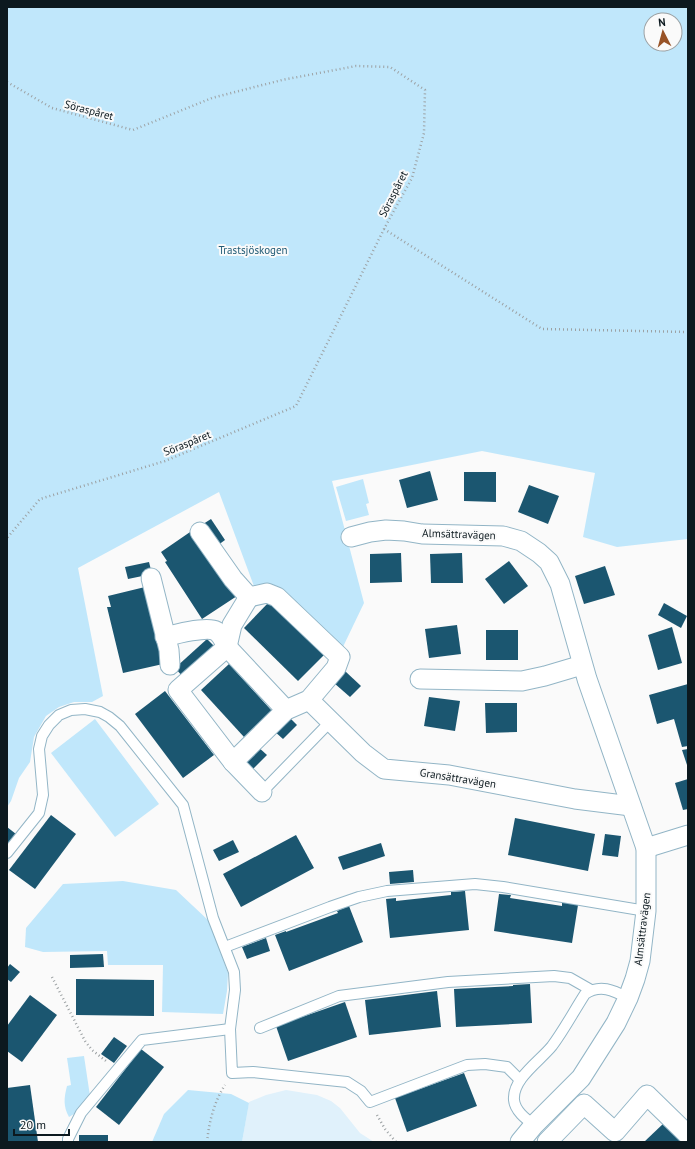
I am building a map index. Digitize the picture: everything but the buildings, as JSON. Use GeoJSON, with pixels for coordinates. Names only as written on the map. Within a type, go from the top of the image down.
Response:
{"type":"FeatureCollection","features":[{"type":"Feature","properties":{"kind":"street","name":"Almsättravägen"},"geometry":{"type":"LineString","coordinates":[[351,537],[380,531],[404,531],[422,534],[503,536],[521,542],[539,553],[549,562],[560,584],[582,664],[646,848],[646,911],[640,962],[628,998],[616,1023],[581,1078],[534,1125],[520,1142]]}},
{"type":"Feature","properties":{"kind":"street"},"geometry":{"type":"LineString","coordinates":[[200,532],[233,579],[248,597]]}},
{"type":"Feature","properties":{"kind":"street"},"geometry":{"type":"LineString","coordinates":[[151,578],[166,636],[170,665]]}},
{"type":"Feature","properties":{"kind":"street"},"geometry":{"type":"LineString","coordinates":[[233,762],[286,710],[309,700],[336,668],[340,656],[277,596],[267,593],[248,597],[232,626],[227,647],[178,690],[233,762],[262,792]]}},
{"type":"Feature","properties":{"kind":"street"},"geometry":{"type":"LineString","coordinates":[[166,636],[197,630],[215,630],[222,636],[227,647],[286,710]]}},
{"type":"Feature","properties":{"kind":"street"},"geometry":{"type":"LineString","coordinates":[[420,680],[522,681],[582,664]]}},
{"type":"Feature","properties":{"kind":"street","name":"Gransättravägen"},"geometry":{"type":"LineString","coordinates":[[309,700],[363,753],[384,769],[449,775],[575,799],[631,806]]}},
{"type":"Feature","properties":{"kind":"street"},"geometry":{"type":"LineString","coordinates":[[646,848],[688,835]]}},
{"type":"Feature","properties":{"kind":"street"},"geometry":{"type":"LineString","coordinates":[[547,1142],[584,1104],[615,1132],[647,1096],[688,1135]]}},
{"type":"Feature","properties":{"kind":"lane"},"geometry":{"type":"LineString","coordinates":[[7,853],[39,813],[42,795],[38,749],[42,736],[49,725],[58,715],[71,710],[86,709],[100,712],[120,726],[183,805],[213,918],[234,972],[235,990],[230,1029],[232,1073],[254,1072],[347,1082],[361,1091],[370,1102],[467,1065],[485,1064],[507,1067],[520,1080]]}},
{"type":"Feature","properties":{"kind":"lane"},"geometry":{"type":"LineString","coordinates":[[262,792],[331,721]]}},
{"type":"Feature","properties":{"kind":"lane"},"geometry":{"type":"LineString","coordinates":[[225,947],[360,897],[386,891],[409,889],[475,884],[503,887],[646,911]]}},
{"type":"Feature","properties":{"kind":"lane"},"geometry":{"type":"LineString","coordinates":[[260,1028],[339,996],[448,982],[554,976],[570,978],[591,990]]}},
{"type":"Feature","properties":{"kind":"lane"},"geometry":{"type":"LineString","coordinates":[[534,1125],[519,1112],[514,1104],[514,1093],[520,1080],[551,1046],[585,994],[591,990],[604,989],[628,998]]}},
{"type":"Feature","properties":{"kind":"lane"},"geometry":{"type":"LineString","coordinates":[[68,1142],[81,1113],[142,1040],[230,1029]]}},
{"type":"Feature","properties":{"kind":"path","name":"Söraspåret"},"geometry":{"type":"LineString","coordinates":[[7,82],[52,108],[133,130],[212,98],[282,80],[356,66],[390,67],[425,90],[424,133],[412,178],[384,229],[296,406],[166,461],[40,499],[7,538]]}},
{"type":"Feature","properties":{"kind":"path"},"geometry":{"type":"LineString","coordinates":[[384,229],[542,329],[688,332]]}},
{"type":"Feature","properties":{"kind":"path"},"geometry":{"type":"LineString","coordinates":[[52,977],[85,1041],[92,1050],[117,1070]]}},
{"type":"Feature","properties":{"kind":"path"},"geometry":{"type":"LineString","coordinates":[[207,1142],[210,1121],[214,1109],[221,1090],[232,1073]]}},
{"type":"Feature","properties":{"kind":"path"},"geometry":{"type":"LineString","coordinates":[[370,1102],[385,1129],[396,1142]]}},
{"type":"Feature","properties":{"kind":"shaded area"},"geometry":{"type":"Polygon","coordinates":[[[286,1090],[317,1095],[331,1101],[340,1108],[360,1133],[374,1142],[242,1142],[249,1102],[266,1095],[286,1090]]]}},
{"type":"Feature","properties":{"kind":"green space","name":"Trastsjöskogen"},"geometry":{"type":"Polygon","coordinates":[[[7,7],[688,7],[688,539],[617,547],[583,537],[595,473],[482,451],[332,481],[364,603],[341,651],[296,602],[272,592],[255,589],[219,492],[78,568],[103,696],[92,702],[74,702],[59,707],[46,716],[34,737],[30,762],[19,778],[11,801],[7,807],[7,7]]]}},
{"type":"Feature","properties":{"kind":"green space"},"geometry":{"type":"Polygon","coordinates":[[[363,479],[369,503],[366,504],[369,515],[346,521],[336,487],[363,479]]]}},
{"type":"Feature","properties":{"kind":"green space"},"geometry":{"type":"Polygon","coordinates":[[[95,719],[159,804],[115,837],[51,753],[95,719]]]}},
{"type":"Feature","properties":{"kind":"green space"},"geometry":{"type":"Polygon","coordinates":[[[123,881],[176,890],[209,921],[228,973],[223,1014],[162,1012],[163,965],[108,965],[107,951],[43,952],[25,947],[26,928],[63,884],[123,881]]]}},
{"type":"Feature","properties":{"kind":"green space"},"geometry":{"type":"Polygon","coordinates":[[[84,1056],[90,1096],[79,1111],[69,1117],[65,1102],[67,1086],[71,1085],[67,1058],[84,1056]]]}},
{"type":"Feature","properties":{"kind":"green space"},"geometry":{"type":"Polygon","coordinates":[[[188,1090],[231,1094],[249,1103],[242,1142],[152,1142],[164,1114],[188,1090]]]}}]}
